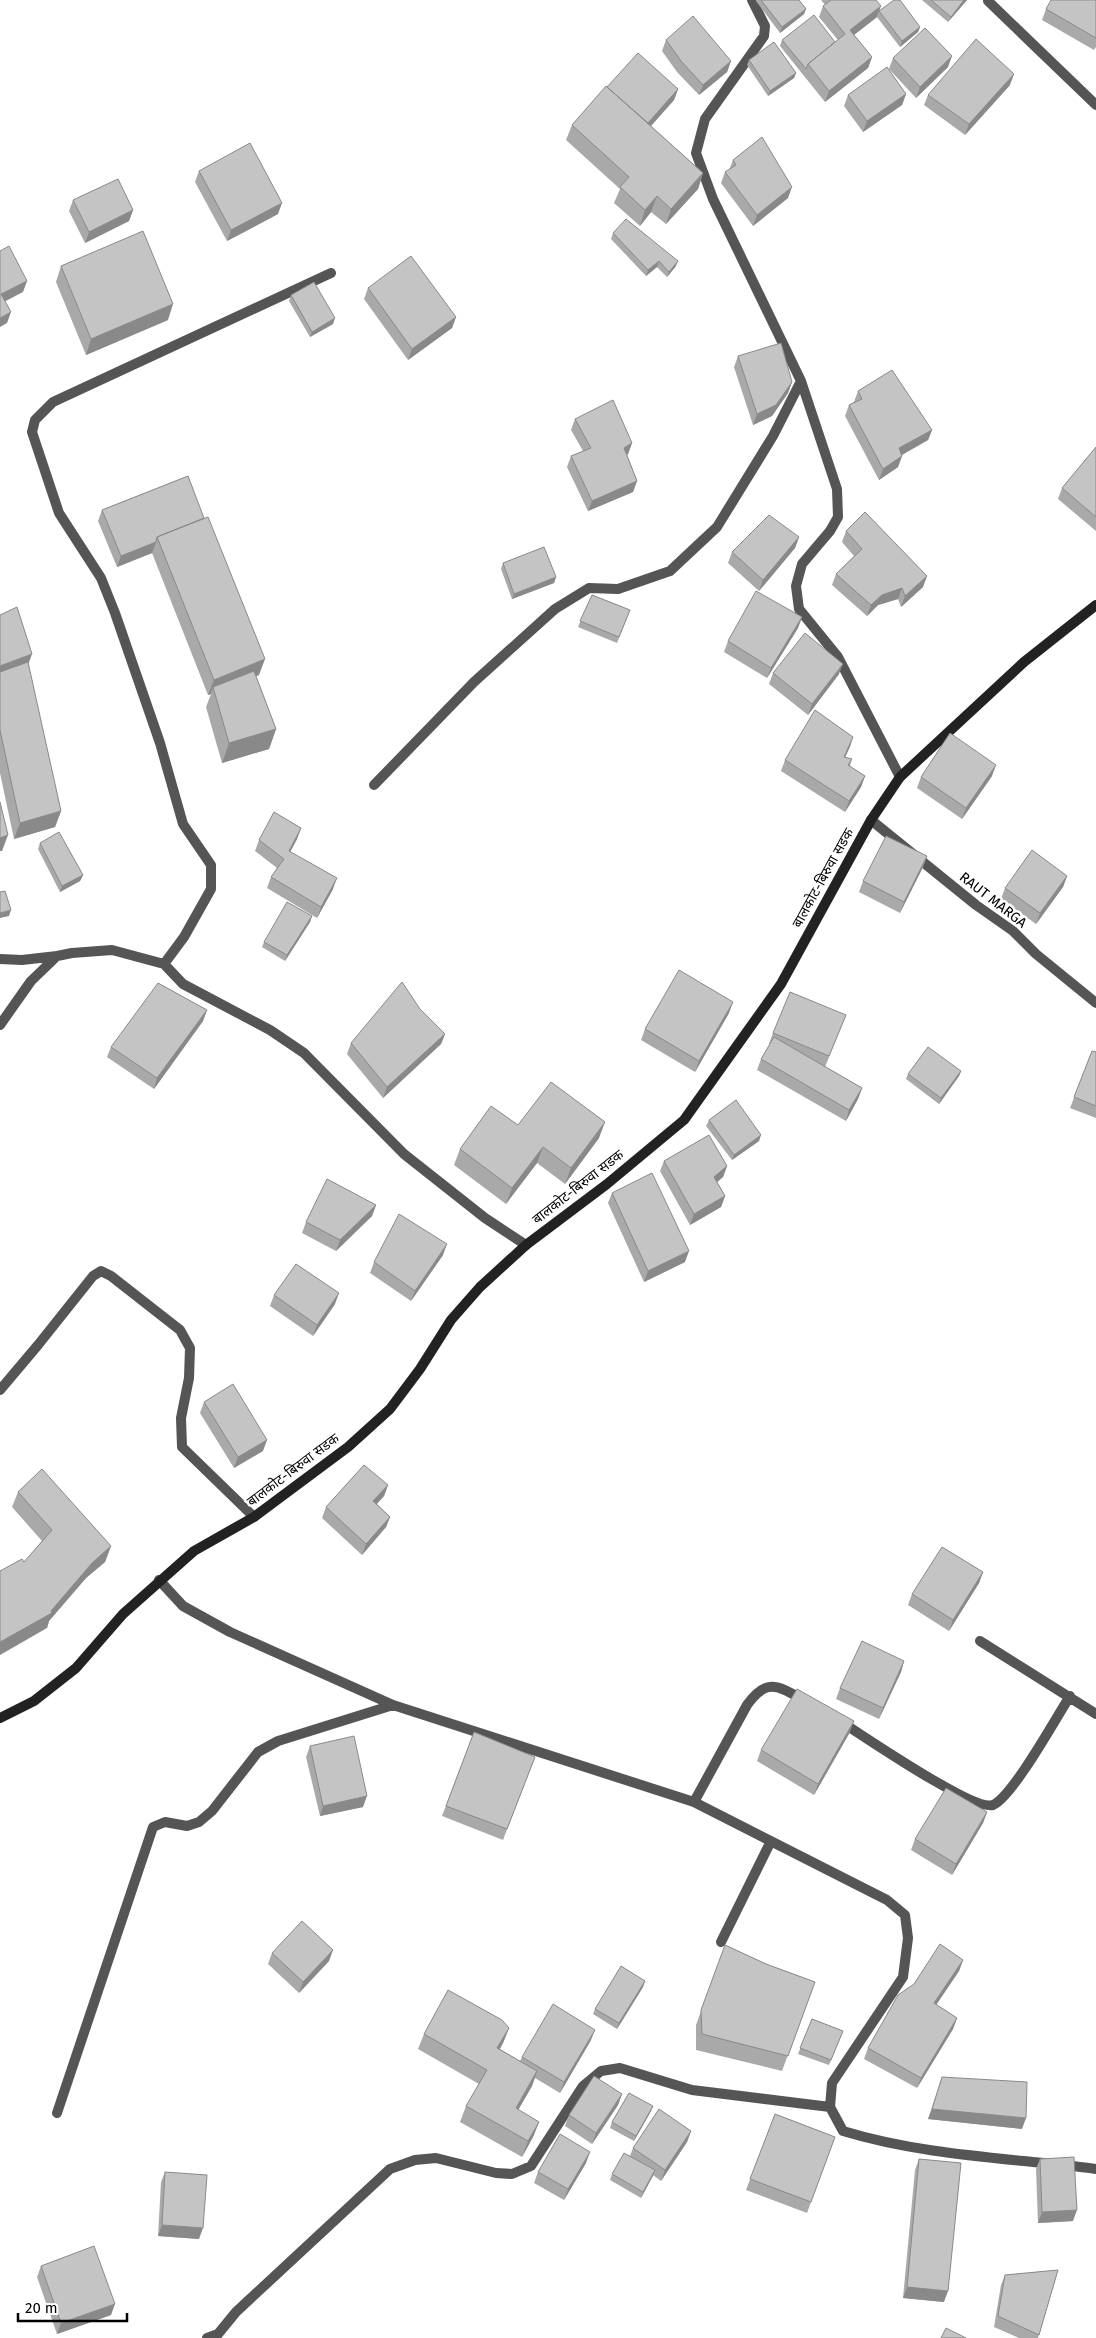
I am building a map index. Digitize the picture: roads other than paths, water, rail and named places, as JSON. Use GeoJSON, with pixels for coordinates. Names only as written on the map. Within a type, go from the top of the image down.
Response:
{"type":"FeatureCollection","features":[{"type":"Feature","properties":{"kind":"main road","name":"बालकोट-बिरुवा सडक"},"geometry":{"type":"LineString","coordinates":[[0,1718],[34,1701],[76,1668],[122,1614],[194,1551],[254,1517],[348,1446],[390,1409],[420,1369],[451,1320],[480,1287],[526,1245],[607,1184],[684,1120],[781,984],[871,820],[900,777],[1024,662],[1096,604]]}},
{"type":"Feature","properties":{"kind":"street"},"geometry":{"type":"LineString","coordinates":[[752,0],[765,26],[764,36],[705,119],[696,153],[714,199],[801,381],[837,489],[838,518],[830,531],[802,564],[796,586],[799,609],[838,657],[900,777]]}},
{"type":"Feature","properties":{"kind":"street"},"geometry":{"type":"LineString","coordinates":[[988,1],[1096,104]]}},
{"type":"Feature","properties":{"kind":"street"},"geometry":{"type":"LineString","coordinates":[[164,964],[184,937],[211,888],[211,866],[183,824],[160,743],[115,613],[101,578],[59,513],[32,432],[35,420],[53,402],[330,273]]}},
{"type":"Feature","properties":{"kind":"street"},"geometry":{"type":"LineString","coordinates":[[374,785],[474,682],[555,609],[589,588],[618,589],[670,571],[716,527],[774,436],[801,381]]}},
{"type":"Feature","properties":{"kind":"street","name":"RAUT MARGA"},"geometry":{"type":"LineString","coordinates":[[871,820],[976,905],[1013,931],[1036,954],[1096,1003]]}},
{"type":"Feature","properties":{"kind":"street"},"geometry":{"type":"LineString","coordinates":[[0,959],[22,960],[57,956],[72,952],[112,950],[164,964],[182,984],[270,1030],[304,1052],[404,1154],[485,1218],[526,1245]]}},
{"type":"Feature","properties":{"kind":"street"},"geometry":{"type":"LineString","coordinates":[[0,1025],[31,981],[57,956]]}},
{"type":"Feature","properties":{"kind":"street"},"geometry":{"type":"LineString","coordinates":[[0,1390],[93,1276],[101,1271],[111,1276],[180,1330],[190,1348],[189,1378],[181,1418],[182,1447],[254,1517]]}},
{"type":"Feature","properties":{"kind":"street"},"geometry":{"type":"LineString","coordinates":[[159,1580],[182,1606],[222,1628],[393,1705],[694,1802],[886,1900],[905,1915],[908,1938],[902,1977],[832,2083],[830,2107],[844,2131],[867,2138],[940,2152],[1096,2169]]}},
{"type":"Feature","properties":{"kind":"street"},"geometry":{"type":"LineString","coordinates":[[980,1641],[1096,1714]]}},
{"type":"Feature","properties":{"kind":"street"},"geometry":{"type":"LineString","coordinates":[[694,1802],[747,1704],[757,1691],[766,1687],[780,1687],[817,1706]]}},
{"type":"Feature","properties":{"kind":"street"},"geometry":{"type":"LineString","coordinates":[[833,1716],[924,1775],[975,1803],[987,1806],[995,1804],[1015,1783],[1070,1696]]}},
{"type":"Feature","properties":{"kind":"street"},"geometry":{"type":"LineString","coordinates":[[57,2113],[153,1827],[165,1822],[187,1826],[198,1822],[212,1811],[258,1752],[278,1741],[393,1705]]}},
{"type":"Feature","properties":{"kind":"street"},"geometry":{"type":"LineString","coordinates":[[721,1942],[771,1841]]}},
{"type":"Feature","properties":{"kind":"street"},"geometry":{"type":"LineString","coordinates":[[207,2338],[218,2334],[236,2312],[390,2169],[415,2160],[436,2158],[496,2173],[512,2174],[531,2166],[583,2086],[601,2072],[620,2068],[692,2090],[830,2107]]}}]}
